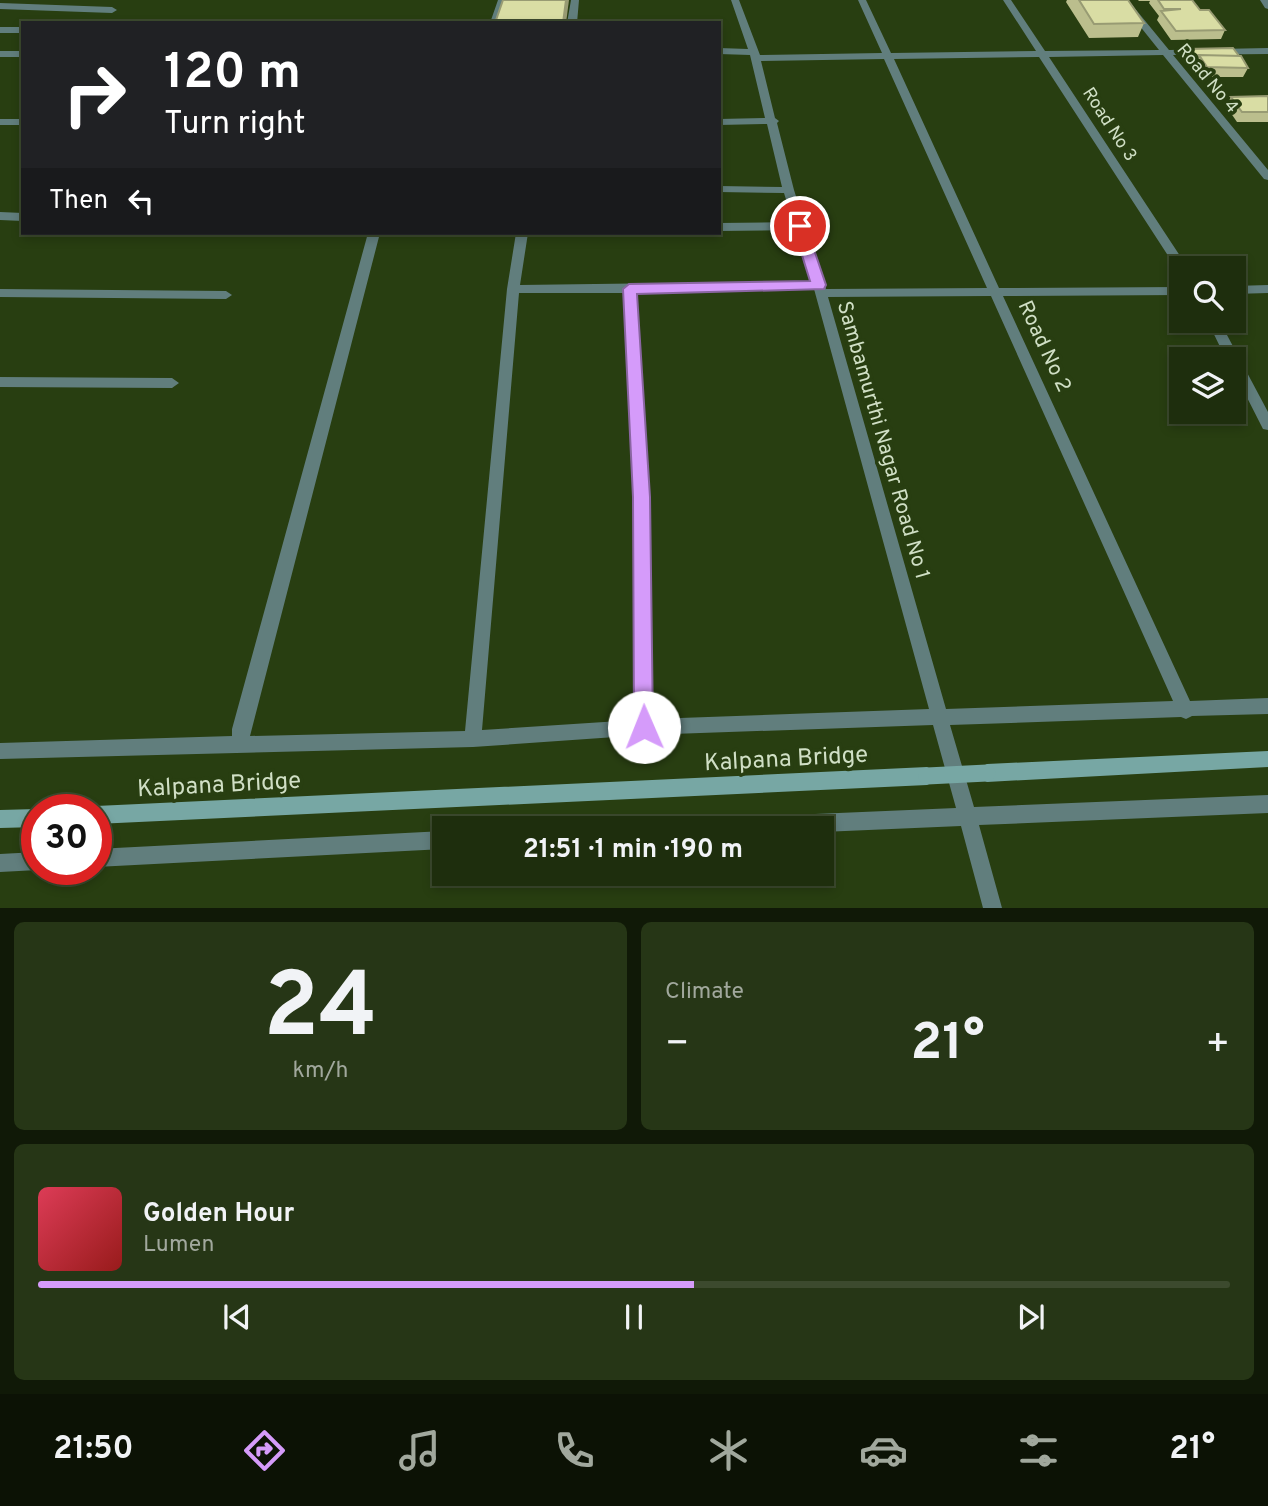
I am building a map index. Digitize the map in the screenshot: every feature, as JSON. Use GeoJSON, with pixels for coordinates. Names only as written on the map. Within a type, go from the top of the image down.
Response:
{"type":"FeatureCollection","features":[{"type":"Feature","properties":{"kind":"main road","name":"Kalpana Bridge"},"geometry":{"type":"LineString","coordinates":[[112,814],[1268,759]]}},
{"type":"Feature","properties":{"kind":"main road"},"geometry":{"type":"LineString","coordinates":[[0,819],[21,818]]}},
{"type":"Feature","properties":{"kind":"street"},"geometry":{"type":"LineString","coordinates":[[0,6],[5,0]]}},
{"type":"Feature","properties":{"kind":"street"},"geometry":{"type":"LineString","coordinates":[[496,21],[502,0]]}},
{"type":"Feature","properties":{"kind":"street"},"geometry":{"type":"LineString","coordinates":[[572,21],[575,0]]}},
{"type":"Feature","properties":{"kind":"street","name":"Sambamurthi Nagar Road No 1"},"geometry":{"type":"LineString","coordinates":[[735,0],[755,55],[774,121],[788,190],[820,289],[942,717],[993,908]]}},
{"type":"Feature","properties":{"kind":"street","name":"Road No 2"},"geometry":{"type":"LineString","coordinates":[[862,0],[1186,711]]}},
{"type":"Feature","properties":{"kind":"street","name":"Road No 3"},"geometry":{"type":"LineString","coordinates":[[1007,0],[1174,256]]}},
{"type":"Feature","properties":{"kind":"street","name":"Road No 4"},"geometry":{"type":"LineString","coordinates":[[1123,0],[1268,177]]}},
{"type":"Feature","properties":{"kind":"street"},"geometry":{"type":"LineString","coordinates":[[1264,0],[1268,6]]}},
{"type":"Feature","properties":{"kind":"street"},"geometry":{"type":"LineString","coordinates":[[0,6],[112,10]]}},
{"type":"Feature","properties":{"kind":"street"},"geometry":{"type":"LineString","coordinates":[[0,30],[21,30]]}},
{"type":"Feature","properties":{"kind":"street"},"geometry":{"type":"LineString","coordinates":[[721,51],[755,55],[888,55],[1268,51]]}},
{"type":"Feature","properties":{"kind":"street"},"geometry":{"type":"LineString","coordinates":[[0,54],[21,54]]}},
{"type":"Feature","properties":{"kind":"street"},"geometry":{"type":"LineString","coordinates":[[721,122],[774,121]]}},
{"type":"Feature","properties":{"kind":"street"},"geometry":{"type":"LineString","coordinates":[[0,122],[21,122]]}},
{"type":"Feature","properties":{"kind":"street"},"geometry":{"type":"LineString","coordinates":[[721,189],[788,190]]}},
{"type":"Feature","properties":{"kind":"street"},"geometry":{"type":"LineString","coordinates":[[0,216],[21,217]]}},
{"type":"Feature","properties":{"kind":"street"},"geometry":{"type":"LineString","coordinates":[[721,227],[800,226]]}},
{"type":"Feature","properties":{"kind":"street"},"geometry":{"type":"LineString","coordinates":[[241,744],[241,729],[373,235]]}},
{"type":"Feature","properties":{"kind":"street"},"geometry":{"type":"LineString","coordinates":[[473,739],[513,289],[522,235]]}},
{"type":"Feature","properties":{"kind":"street"},"geometry":{"type":"LineString","coordinates":[[513,289],[820,289],[997,293],[1169,291]]}},
{"type":"Feature","properties":{"kind":"street"},"geometry":{"type":"LineString","coordinates":[[629,289],[642,497],[644,727]]}},
{"type":"Feature","properties":{"kind":"street"},"geometry":{"type":"LineString","coordinates":[[1246,290],[1268,289]]}},
{"type":"Feature","properties":{"kind":"street"},"geometry":{"type":"LineString","coordinates":[[0,293],[226,295]]}},
{"type":"Feature","properties":{"kind":"street"},"geometry":{"type":"LineString","coordinates":[[0,382],[172,383]]}},
{"type":"Feature","properties":{"kind":"street"},"geometry":{"type":"LineString","coordinates":[[1246,384],[1268,425]]}},
{"type":"Feature","properties":{"kind":"street"},"geometry":{"type":"LineString","coordinates":[[0,751],[473,739],[644,727],[1186,711],[1268,706]]}},
{"type":"Feature","properties":{"kind":"street"},"geometry":{"type":"LineString","coordinates":[[834,821],[1268,804]]}},
{"type":"Feature","properties":{"kind":"street"},"geometry":{"type":"LineString","coordinates":[[112,857],[432,841]]}},
{"type":"Feature","properties":{"kind":"street"},"geometry":{"type":"LineString","coordinates":[[0,863],[21,862]]}},
{"type":"Feature","properties":{"kind":"building"},"geometry":{"type":"Polygon","coordinates":[[[503,0],[566,0],[563,21],[496,21],[503,0]]]}},
{"type":"Feature","properties":{"kind":"building"},"geometry":{"type":"Polygon","coordinates":[[[1079,0],[1128,0],[1144,23],[1094,24],[1079,0]]]}},
{"type":"Feature","properties":{"kind":"building"},"geometry":{"type":"Polygon","coordinates":[[[1158,0],[1192,0],[1200,10],[1209,10],[1225,30],[1176,31],[1161,11],[1181,9],[1164,9],[1158,0]]]}},
{"type":"Feature","properties":{"kind":"building"},"geometry":{"type":"Polygon","coordinates":[[[1233,48],[1239,56],[1194,57],[1188,49],[1233,48]]]}},
{"type":"Feature","properties":{"kind":"building"},"geometry":{"type":"Polygon","coordinates":[[[1199,55],[1241,56],[1248,68],[1207,67],[1199,55]]]}},
{"type":"Feature","properties":{"kind":"building"},"geometry":{"type":"Polygon","coordinates":[[[1268,96],[1268,112],[1242,112],[1231,97],[1268,96]]]}},
{"type":"Feature","properties":{"kind":"route"},"geometry":{"type":"LineString","coordinates":[[644,727],[642,497],[629,289],[819,285],[800,226]]}}]}
